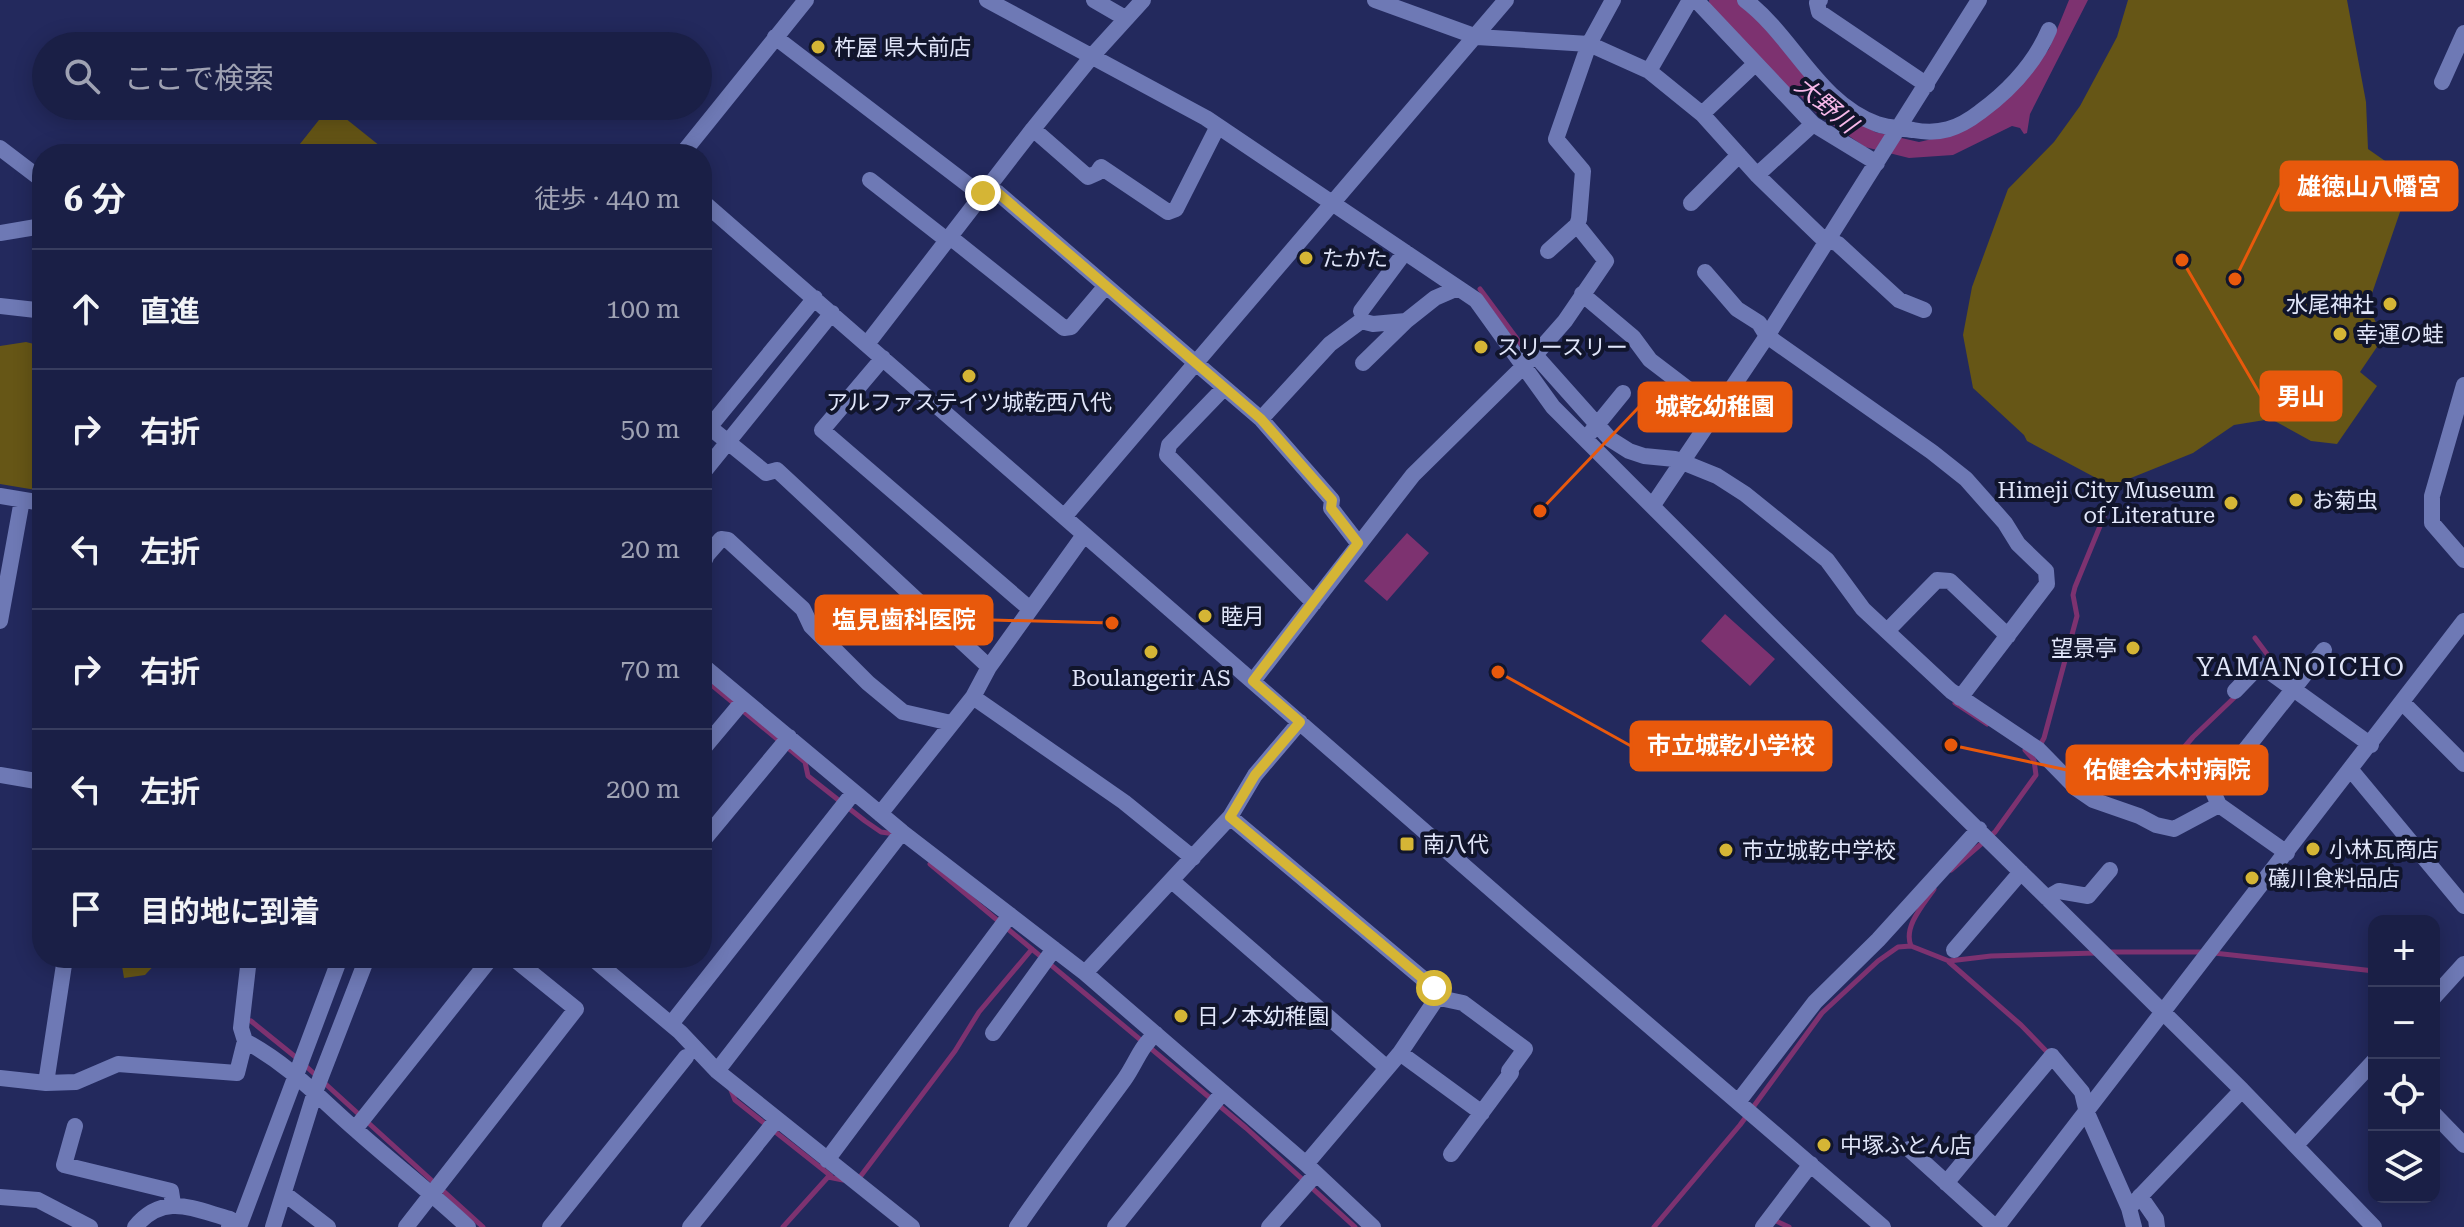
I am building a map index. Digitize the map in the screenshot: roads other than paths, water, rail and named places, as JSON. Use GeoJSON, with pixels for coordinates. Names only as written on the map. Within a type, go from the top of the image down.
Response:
{"type":"FeatureCollection","features":[{"type":"Feature","properties":{"kind":"street"},"geometry":{"type":"LineString","coordinates":[[712,116],[806,0]]}},
{"type":"Feature","properties":{"kind":"street"},"geometry":{"type":"LineString","coordinates":[[987,0],[1093,55],[1218,126],[1476,300],[1530,360],[1610,439],[1629,451],[1675,459],[1680,466],[1717,476],[1745,494],[1827,560],[1863,609],[1960,698],[2038,749],[2077,789],[2093,800],[2164,828],[2182,826],[2219,805]]}},
{"type":"Feature","properties":{"kind":"street"},"geometry":{"type":"LineString","coordinates":[[1094,0],[1125,18]]}},
{"type":"Feature","properties":{"kind":"street"},"geometry":{"type":"LineString","coordinates":[[867,344],[1033,129],[1143,0]]}},
{"type":"Feature","properties":{"kind":"street"},"geometry":{"type":"LineString","coordinates":[[1375,0],[1477,37],[1589,44],[1649,71],[1702,114],[1757,175],[1820,236],[1838,244],[1899,300],[1924,310]]}},
{"type":"Feature","properties":{"kind":"street"},"geometry":{"type":"LineString","coordinates":[[1064,517],[1506,0]]}},
{"type":"Feature","properties":{"kind":"street"},"geometry":{"type":"LineString","coordinates":[[1548,251],[1577,225],[1579,219],[1583,171],[1556,139],[1589,44],[1613,0]]}},
{"type":"Feature","properties":{"kind":"street"},"geometry":{"type":"LineString","coordinates":[[1649,71],[1690,0]]}},
{"type":"Feature","properties":{"kind":"street"},"geometry":{"type":"LineString","coordinates":[[1696,0],[1813,124],[1877,163]]}},
{"type":"Feature","properties":{"kind":"street"},"geometry":{"type":"LineString","coordinates":[[1745,0],[1815,78],[1843,104],[1877,124],[1920,133],[1941,132],[1971,120],[2021,76],[2040,50],[2049,30]]}},
{"type":"Feature","properties":{"kind":"street"},"geometry":{"type":"LineString","coordinates":[[1820,0],[1817,3],[1819,12],[1927,85]]}},
{"type":"Feature","properties":{"kind":"street"},"geometry":{"type":"LineString","coordinates":[[1653,505],[1829,240],[1979,0]]}},
{"type":"Feature","properties":{"kind":"street"},"geometry":{"type":"LineString","coordinates":[[2442,82],[2464,33]]}},
{"type":"Feature","properties":{"kind":"street"},"geometry":{"type":"LineString","coordinates":[[775,37],[971,187],[998,193],[1193,364],[1261,419],[1323,487],[1332,500],[1331,508],[1358,543]]}},
{"type":"Feature","properties":{"kind":"street"},"geometry":{"type":"LineString","coordinates":[[1702,114],[1755,64]]}},
{"type":"Feature","properties":{"kind":"street"},"geometry":{"type":"LineString","coordinates":[[690,144],[709,120]]}},
{"type":"Feature","properties":{"kind":"street"},"geometry":{"type":"LineString","coordinates":[[1757,175],[1813,124]]}},
{"type":"Feature","properties":{"kind":"street"},"geometry":{"type":"LineString","coordinates":[[1033,129],[1088,177],[1101,167],[1168,212],[1176,209],[1218,126]]}},
{"type":"Feature","properties":{"kind":"street"},"geometry":{"type":"LineString","coordinates":[[0,148],[32,172]]}},
{"type":"Feature","properties":{"kind":"street"},"geometry":{"type":"LineString","coordinates":[[1691,203],[1739,155]]}},
{"type":"Feature","properties":{"kind":"street"},"geometry":{"type":"LineString","coordinates":[[870,180],[1064,328],[1071,327],[1105,287]]}},
{"type":"Feature","properties":{"kind":"street"},"geometry":{"type":"LineString","coordinates":[[712,210],[1883,1227]]}},
{"type":"Feature","properties":{"kind":"street"},"geometry":{"type":"LineString","coordinates":[[1253,681],[1413,475],[1530,360],[1565,321],[1606,261],[1577,225]]}},
{"type":"Feature","properties":{"kind":"street"},"geometry":{"type":"LineString","coordinates":[[0,233],[32,228]]}},
{"type":"Feature","properties":{"kind":"street"},"geometry":{"type":"LineString","coordinates":[[1361,311],[1405,252]]}},
{"type":"Feature","properties":{"kind":"street"},"geometry":{"type":"LineString","coordinates":[[1705,272],[1737,309],[1759,323],[1767,336],[1966,479],[2005,523],[2018,544],[2046,571],[2047,584],[1960,698]]}},
{"type":"Feature","properties":{"kind":"street"},"geometry":{"type":"LineString","coordinates":[[1363,363],[1435,298],[1458,288]]}},
{"type":"Feature","properties":{"kind":"street"},"geometry":{"type":"LineString","coordinates":[[1582,294],[1633,337],[1650,360],[1717,411]]}},
{"type":"Feature","properties":{"kind":"street"},"geometry":{"type":"LineString","coordinates":[[712,420],[815,298]]}},
{"type":"Feature","properties":{"kind":"street"},"geometry":{"type":"LineString","coordinates":[[0,306],[32,310]]}},
{"type":"Feature","properties":{"kind":"street"},"geometry":{"type":"LineString","coordinates":[[712,462],[832,313]]}},
{"type":"Feature","properties":{"kind":"street"},"geometry":{"type":"LineString","coordinates":[[1261,419],[1330,344],[1361,321],[1373,324],[1406,321]]}},
{"type":"Feature","properties":{"kind":"street"},"geometry":{"type":"LineString","coordinates":[[883,358],[822,430],[1030,609]]}},
{"type":"Feature","properties":{"kind":"street"},"geometry":{"type":"LineString","coordinates":[[1530,360],[1553,407],[2242,1090],[2374,1227]]}},
{"type":"Feature","properties":{"kind":"street"},"geometry":{"type":"LineString","coordinates":[[2464,385],[2432,496],[2432,523],[2464,560]]}},
{"type":"Feature","properties":{"kind":"street"},"geometry":{"type":"LineString","coordinates":[[1224,388],[1169,445],[1167,455],[1314,603]]}},
{"type":"Feature","properties":{"kind":"street"},"geometry":{"type":"LineString","coordinates":[[1586,439],[1623,393]]}},
{"type":"Feature","properties":{"kind":"street"},"geometry":{"type":"LineString","coordinates":[[712,432],[766,473],[777,470],[989,667]]}},
{"type":"Feature","properties":{"kind":"street"},"geometry":{"type":"LineString","coordinates":[[2447,447],[2458,447],[2464,452]]}},
{"type":"Feature","properties":{"kind":"street"},"geometry":{"type":"LineString","coordinates":[[0,496],[32,502]]}},
{"type":"Feature","properties":{"kind":"street"},"geometry":{"type":"LineString","coordinates":[[0,621],[22,500]]}},
{"type":"Feature","properties":{"kind":"street"},"geometry":{"type":"LineString","coordinates":[[880,814],[938,745],[951,723],[973,697],[989,667],[1084,535]]}},
{"type":"Feature","properties":{"kind":"street"},"geometry":{"type":"LineString","coordinates":[[712,549],[721,539],[728,540],[803,609],[811,626],[868,683],[903,712],[951,723]]}},
{"type":"Feature","properties":{"kind":"street"},"geometry":{"type":"LineString","coordinates":[[1887,631],[1937,580],[1950,581],[2008,636]]}},
{"type":"Feature","properties":{"kind":"street"},"geometry":{"type":"LineString","coordinates":[[1909,1149],[1996,1227],[2464,621]]}},
{"type":"Feature","properties":{"kind":"street"},"geometry":{"type":"LineString","coordinates":[[2287,853],[2219,805],[2214,794],[2216,787],[2324,650]]}},
{"type":"Feature","properties":{"kind":"street"},"geometry":{"type":"LineString","coordinates":[[2235,691],[2262,666],[2371,745]]}},
{"type":"Feature","properties":{"kind":"street"},"geometry":{"type":"LineString","coordinates":[[712,673],[789,737],[848,799],[880,814],[897,839],[1006,920],[1048,956],[1085,973],[1149,1041],[1373,1227]]}},
{"type":"Feature","properties":{"kind":"street"},"geometry":{"type":"LineString","coordinates":[[973,697],[1124,802],[1193,858]]}},
{"type":"Feature","properties":{"kind":"street"},"geometry":{"type":"LineString","coordinates":[[712,738],[744,700]]}},
{"type":"Feature","properties":{"kind":"street"},"geometry":{"type":"LineString","coordinates":[[2403,703],[2464,764]]}},
{"type":"Feature","properties":{"kind":"street"},"geometry":{"type":"LineString","coordinates":[[1085,973],[1230,817],[1254,777],[1300,722]]}},
{"type":"Feature","properties":{"kind":"street"},"geometry":{"type":"LineString","coordinates":[[712,830],[789,737]]}},
{"type":"Feature","properties":{"kind":"street"},"geometry":{"type":"LineString","coordinates":[[2351,770],[2464,906]]}},
{"type":"Feature","properties":{"kind":"street"},"geometry":{"type":"LineString","coordinates":[[0,775],[32,780]]}},
{"type":"Feature","properties":{"kind":"street"},"geometry":{"type":"LineString","coordinates":[[671,1024],[848,799]]}},
{"type":"Feature","properties":{"kind":"street"},"geometry":{"type":"LineString","coordinates":[[1230,817],[1434,988],[1435,997],[1400,1053],[1269,1227]]}},
{"type":"Feature","properties":{"kind":"street"},"geometry":{"type":"LineString","coordinates":[[1746,1108],[1815,1002],[1985,836]]}},
{"type":"Feature","properties":{"kind":"street"},"geometry":{"type":"LineString","coordinates":[[717,1071],[897,839]]}},
{"type":"Feature","properties":{"kind":"street"},"geometry":{"type":"LineString","coordinates":[[2047,898],[2059,891],[2088,896],[2110,870]]}},
{"type":"Feature","properties":{"kind":"street"},"geometry":{"type":"LineString","coordinates":[[1954,950],[2021,872]]}},
{"type":"Feature","properties":{"kind":"street"},"geometry":{"type":"LineString","coordinates":[[1172,881],[1387,1068]]}},
{"type":"Feature","properties":{"kind":"street"},"geometry":{"type":"LineString","coordinates":[[831,1163],[1006,920]]}},
{"type":"Feature","properties":{"kind":"street"},"geometry":{"type":"LineString","coordinates":[[993,1033],[1048,956]]}},
{"type":"Feature","properties":{"kind":"street"},"geometry":{"type":"LineString","coordinates":[[46,1083],[63,968]]}},
{"type":"Feature","properties":{"kind":"street"},"geometry":{"type":"LineString","coordinates":[[0,1078],[46,1083],[76,1082],[118,1064],[237,1073],[245,1041],[241,1028],[248,968]]}},
{"type":"Feature","properties":{"kind":"street"},"geometry":{"type":"LineString","coordinates":[[239,1227],[336,968]]}},
{"type":"Feature","properties":{"kind":"street"},"geometry":{"type":"LineString","coordinates":[[273,1227],[315,1092],[363,968]]}},
{"type":"Feature","properties":{"kind":"street"},"geometry":{"type":"LineString","coordinates":[[355,1129],[483,968]]}},
{"type":"Feature","properties":{"kind":"street"},"geometry":{"type":"LineString","coordinates":[[406,1227],[576,1009],[525,968]]}},
{"type":"Feature","properties":{"kind":"street"},"geometry":{"type":"LineString","coordinates":[[589,968],[693,1056],[717,1071],[771,1125],[831,1163],[912,1227]]}},
{"type":"Feature","properties":{"kind":"street"},"geometry":{"type":"LineString","coordinates":[[608,968],[671,1024],[693,1056]]}},
{"type":"Feature","properties":{"kind":"street"},"geometry":{"type":"LineString","coordinates":[[1435,997],[1463,1003],[1525,1049],[1451,1154]]}},
{"type":"Feature","properties":{"kind":"street"},"geometry":{"type":"LineString","coordinates":[[245,1041],[295,1073],[355,1129],[436,1187],[468,1227]]}},
{"type":"Feature","properties":{"kind":"street"},"geometry":{"type":"LineString","coordinates":[[1017,1227],[1149,1041]]}},
{"type":"Feature","properties":{"kind":"street"},"geometry":{"type":"LineString","coordinates":[[1400,1053],[1482,1113]]}},
{"type":"Feature","properties":{"kind":"street"},"geometry":{"type":"LineString","coordinates":[[550,1227],[693,1056]]}},
{"type":"Feature","properties":{"kind":"street"},"geometry":{"type":"LineString","coordinates":[[1946,1183],[2052,1056],[2082,1092],[2087,1113],[2135,1202],[2156,1219],[2157,1227]]}},
{"type":"Feature","properties":{"kind":"street"},"geometry":{"type":"LineString","coordinates":[[2296,1145],[2368,1067]]}},
{"type":"Feature","properties":{"kind":"street"},"geometry":{"type":"LineString","coordinates":[[2134,1227],[2135,1202],[2242,1090]]}},
{"type":"Feature","properties":{"kind":"street"},"geometry":{"type":"LineString","coordinates":[[1115,1227],[1217,1097]]}},
{"type":"Feature","properties":{"kind":"street"},"geometry":{"type":"LineString","coordinates":[[2440,1120],[2464,1145]]}},
{"type":"Feature","properties":{"kind":"street"},"geometry":{"type":"LineString","coordinates":[[690,1227],[771,1125]]}},
{"type":"Feature","properties":{"kind":"street"},"geometry":{"type":"LineString","coordinates":[[75,1126],[64,1165],[171,1191],[173,1204]]}},
{"type":"Feature","properties":{"kind":"street"},"geometry":{"type":"LineString","coordinates":[[1763,1227],[1811,1164]]}},
{"type":"Feature","properties":{"kind":"street"},"geometry":{"type":"LineString","coordinates":[[285,1194],[328,1227]]}},
{"type":"Feature","properties":{"kind":"street"},"geometry":{"type":"LineString","coordinates":[[0,1197],[38,1200],[90,1227]]}},
{"type":"Feature","properties":{"kind":"street"},"geometry":{"type":"LineString","coordinates":[[135,1227],[145,1215],[173,1204],[230,1219],[229,1227]]}},
{"type":"Feature","properties":{"kind":"water"},"geometry":{"type":"Polygon","coordinates":[[[2069,0],[2088,0],[2030,114],[2027,133],[2012,126],[1953,155],[1909,158],[1865,147],[1817,114],[1761,54],[1767,38],[1829,103],[1875,132],[1919,142],[1941,137],[2031,72],[2049,49],[2069,0]]]}},
{"type":"Feature","properties":{"kind":"water"},"geometry":{"type":"Polygon","coordinates":[[[1407,533],[1429,553],[1387,601],[1364,581],[1407,533]]]}},
{"type":"Feature","properties":{"kind":"water"},"geometry":{"type":"Polygon","coordinates":[[[1725,614],[1775,659],[1750,686],[1701,641],[1725,614]]]}},
{"type":"Feature","properties":{"kind":"waterway","name":"大野川"},"geometry":{"type":"LineString","coordinates":[[1724,0],[1791,77]]}},
{"type":"Feature","properties":{"kind":"waterway"},"geometry":{"type":"LineString","coordinates":[[1480,289],[1529,355]]}},
{"type":"Feature","properties":{"kind":"waterway"},"geometry":{"type":"LineString","coordinates":[[2040,745],[2077,616],[2073,595],[2075,587],[2112,497],[2101,490]]}},
{"type":"Feature","properties":{"kind":"waterway"},"geometry":{"type":"LineString","coordinates":[[2255,638],[2270,658],[2265,664]]}},
{"type":"Feature","properties":{"kind":"waterway"},"geometry":{"type":"LineString","coordinates":[[712,685],[805,762],[808,776],[881,832],[895,834]]}},
{"type":"Feature","properties":{"kind":"waterway"},"geometry":{"type":"LineString","coordinates":[[2173,760],[2237,695]]}},
{"type":"Feature","properties":{"kind":"waterway"},"geometry":{"type":"LineString","coordinates":[[1955,703],[1987,724]]}},
{"type":"Feature","properties":{"kind":"waterway"},"geometry":{"type":"LineString","coordinates":[[1951,870],[1995,832],[2036,775],[2034,760],[2025,750]]}},
{"type":"Feature","properties":{"kind":"waterway"},"geometry":{"type":"LineString","coordinates":[[930,864],[1246,1128],[1355,1227]]}},
{"type":"Feature","properties":{"kind":"waterway"},"geometry":{"type":"LineString","coordinates":[[1911,946],[1912,924],[1934,889]]}},
{"type":"Feature","properties":{"kind":"waterway"},"geometry":{"type":"LineString","coordinates":[[1654,1227],[1740,1125],[1822,1013],[1878,961],[1898,947],[1911,946],[1949,961],[1991,956],[2096,953]]}},
{"type":"Feature","properties":{"kind":"waterway"},"geometry":{"type":"LineString","coordinates":[[857,1181],[955,1051],[979,1012],[1032,949]]}},
{"type":"Feature","properties":{"kind":"waterway"},"geometry":{"type":"LineString","coordinates":[[2106,952],[2204,952]]}},
{"type":"Feature","properties":{"kind":"waterway"},"geometry":{"type":"LineString","coordinates":[[2214,953],[2368,970]]}},
{"type":"Feature","properties":{"kind":"waterway"},"geometry":{"type":"LineString","coordinates":[[1949,962],[2021,1025],[2050,1055]]}},
{"type":"Feature","properties":{"kind":"waterway"},"geometry":{"type":"LineString","coordinates":[[251,1021],[298,1059],[483,1227]]}},
{"type":"Feature","properties":{"kind":"waterway"},"geometry":{"type":"LineString","coordinates":[[731,1090],[735,1100],[831,1176]]}},
{"type":"Feature","properties":{"kind":"waterway"},"geometry":{"type":"LineString","coordinates":[[783,1227],[828,1177],[843,1180]]}},
{"type":"Feature","properties":{"kind":"waterway"},"geometry":{"type":"LineString","coordinates":[[1776,1221],[1789,1227]]}},
{"type":"Feature","properties":{"kind":"place","name":"杵屋 県大前店"},"geometry":{"type":"Point","coordinates":[818,47]}},
{"type":"Feature","properties":{"kind":"place","name":"たかた"},"geometry":{"type":"Point","coordinates":[1306,258]}},
{"type":"Feature","properties":{"kind":"place","name":"男山"},"geometry":{"type":"Point","coordinates":[2182,260]}},
{"type":"Feature","properties":{"kind":"place","name":"雄徳山八幡宮"},"geometry":{"type":"Point","coordinates":[2235,279]}},
{"type":"Feature","properties":{"kind":"place","name":"水尾神社"},"geometry":{"type":"Point","coordinates":[2390,304]}},
{"type":"Feature","properties":{"kind":"place","name":"幸運の蛙"},"geometry":{"type":"Point","coordinates":[2340,334]}},
{"type":"Feature","properties":{"kind":"place","name":"スリースリー"},"geometry":{"type":"Point","coordinates":[1481,347]}},
{"type":"Feature","properties":{"kind":"place","name":"アルファステイツ城乾西八代"},"geometry":{"type":"Point","coordinates":[969,376]}},
{"type":"Feature","properties":{"kind":"place","name":"お菊虫"},"geometry":{"type":"Point","coordinates":[2296,500]}},
{"type":"Feature","properties":{"kind":"place","name":"Himeji City Museum of Literature"},"geometry":{"type":"Point","coordinates":[2231,503]}},
{"type":"Feature","properties":{"kind":"place","name":"城乾幼稚園"},"geometry":{"type":"Point","coordinates":[1540,511]}},
{"type":"Feature","properties":{"kind":"place","name":"睦月"},"geometry":{"type":"Point","coordinates":[1205,616]}},
{"type":"Feature","properties":{"kind":"place","name":"塩見歯科医院"},"geometry":{"type":"Point","coordinates":[1112,623]}},
{"type":"Feature","properties":{"kind":"place","name":"望景亭"},"geometry":{"type":"Point","coordinates":[2133,648]}},
{"type":"Feature","properties":{"kind":"place","name":"Boulangerir AS"},"geometry":{"type":"Point","coordinates":[1151,652]}},
{"type":"Feature","properties":{"kind":"place","name":"市立城乾小学校"},"geometry":{"type":"Point","coordinates":[1498,672]}},
{"type":"Feature","properties":{"kind":"place","name":"佑健会木村病院"},"geometry":{"type":"Point","coordinates":[1951,745]}},
{"type":"Feature","properties":{"kind":"place","name":"南八代"},"geometry":{"type":"Point","coordinates":[1407,844]}},
{"type":"Feature","properties":{"kind":"place","name":"小林瓦商店"},"geometry":{"type":"Point","coordinates":[2313,849]}},
{"type":"Feature","properties":{"kind":"place","name":"市立城乾中学校"},"geometry":{"type":"Point","coordinates":[1726,850]}},
{"type":"Feature","properties":{"kind":"place","name":"礒川食料品店"},"geometry":{"type":"Point","coordinates":[2252,878]}},
{"type":"Feature","properties":{"kind":"place","name":"日ノ本幼稚園"},"geometry":{"type":"Point","coordinates":[1181,1016]}},
{"type":"Feature","properties":{"kind":"place","name":"中塚ふとん店"},"geometry":{"type":"Point","coordinates":[1824,1145]}},
{"type":"Feature","properties":{"kind":"district","name":"YAMANOICHO"},"geometry":{"type":"Point","coordinates":[2301,667]}}]}
